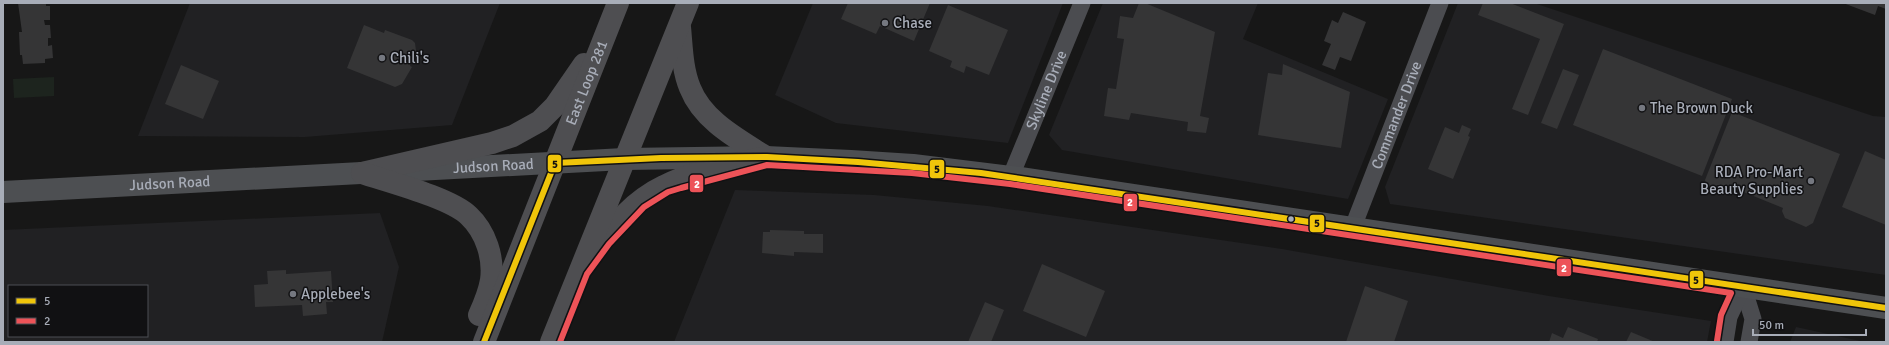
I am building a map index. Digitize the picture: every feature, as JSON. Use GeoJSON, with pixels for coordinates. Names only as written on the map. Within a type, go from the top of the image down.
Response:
{"type":"FeatureCollection","features":[{"type":"Feature","properties":{"kind":"highway","name":"East Loop 281"},"geometry":{"type":"LineString","coordinates":[[484,342],[618,3]]}},
{"type":"Feature","properties":{"kind":"highway"},"geometry":{"type":"LineString","coordinates":[[551,342],[688,3]]}},
{"type":"Feature","properties":{"kind":"highway"},"geometry":{"type":"LineString","coordinates":[[679,24],[686,76],[696,100],[720,126],[766,157]]}},
{"type":"Feature","properties":{"kind":"highway"},"geometry":{"type":"LineString","coordinates":[[362,173],[492,143],[513,136],[532,126],[562,99],[609,27]]}},
{"type":"Feature","properties":{"kind":"highway"},"geometry":{"type":"LineString","coordinates":[[580,270],[619,221],[639,201],[652,193],[679,180],[766,157]]}},
{"type":"Feature","properties":{"kind":"highway"},"geometry":{"type":"LineString","coordinates":[[362,173],[452,204],[469,215],[482,232],[490,253],[491,280],[474,329],[472,342]]}},
{"type":"Feature","properties":{"kind":"main road","name":"Judson Road"},"geometry":{"type":"LineString","coordinates":[[3,192],[624,159],[766,157],[913,165],[1011,176],[1886,308]]}},
{"type":"Feature","properties":{"kind":"street","name":"Skyline Drive"},"geometry":{"type":"LineString","coordinates":[[1011,176],[1082,3]]}},
{"type":"Feature","properties":{"kind":"street","name":"Commander Drive"},"geometry":{"type":"LineString","coordinates":[[1353,228],[1440,3]]}},
{"type":"Feature","properties":{"kind":"street"},"geometry":{"type":"LineString","coordinates":[[1725,342],[1729,317],[1743,287]]}},
{"type":"Feature","properties":{"kind":"street"},"geometry":{"type":"LineString","coordinates":[[1743,287],[1753,319],[1750,342]]}},
{"type":"Feature","properties":{"kind":"shaded area"},"geometry":{"type":"Polygon","coordinates":[[[190,3],[500,3],[452,125],[305,137],[138,136],[190,3]]]}},
{"type":"Feature","properties":{"kind":"shaded area"},"geometry":{"type":"Polygon","coordinates":[[[813,3],[1063,3],[1008,143],[836,123],[775,95],[813,3]]]}},
{"type":"Feature","properties":{"kind":"shaded area"},"geometry":{"type":"Polygon","coordinates":[[[1103,3],[1258,3],[1243,39],[1388,99],[1348,199],[1062,150],[1049,135],[1103,3]]]}},
{"type":"Feature","properties":{"kind":"shaded area"},"geometry":{"type":"Polygon","coordinates":[[[1458,3],[1534,3],[1873,116],[1886,117],[1886,275],[1390,204],[1385,187],[1458,3]]]}},
{"type":"Feature","properties":{"kind":"shaded area"},"geometry":{"type":"Polygon","coordinates":[[[54,77],[54,96],[14,98],[13,79],[54,77]]]}},
{"type":"Feature","properties":{"kind":"shaded area"},"geometry":{"type":"Polygon","coordinates":[[[735,190],[874,195],[988,206],[1282,249],[1549,296],[1711,321],[1707,342],[674,342],[735,190]]]}},
{"type":"Feature","properties":{"kind":"shaded area"},"geometry":{"type":"Polygon","coordinates":[[[380,213],[399,267],[382,342],[3,342],[3,230],[380,213]]]}},
{"type":"Feature","properties":{"kind":"shaded area"},"geometry":{"type":"Polygon","coordinates":[[[1796,327],[1865,342],[1790,342],[1796,327]]]}},
{"type":"Feature","properties":{"kind":"building"},"geometry":{"type":"Polygon","coordinates":[[[18,3],[46,3],[46,6],[50,6],[50,20],[44,20],[45,25],[50,25],[51,38],[48,38],[48,46],[52,45],[53,58],[45,59],[45,63],[23,64],[22,55],[20,55],[19,32],[22,32],[18,3]]]}},
{"type":"Feature","properties":{"kind":"building","name":"Chase"},"geometry":{"type":"Polygon","coordinates":[[[848,3],[930,3],[914,41],[880,26],[876,34],[841,19],[848,3]]]}},
{"type":"Feature","properties":{"kind":"building"},"geometry":{"type":"Polygon","coordinates":[[[1139,3],[1145,3],[1215,32],[1200,116],[1209,118],[1206,133],[1187,131],[1188,122],[1131,113],[1129,120],[1104,116],[1108,88],[1116,89],[1124,39],[1117,38],[1120,16],[1133,18],[1139,3]]]}},
{"type":"Feature","properties":{"kind":"building"},"geometry":{"type":"Polygon","coordinates":[[[1483,3],[1510,3],[1564,24],[1528,115],[1512,109],[1540,39],[1478,15],[1483,3]]]}},
{"type":"Feature","properties":{"kind":"building"},"geometry":{"type":"Polygon","coordinates":[[[1843,3],[1886,3],[1886,9],[1878,6],[1875,15],[1843,3]]]}},
{"type":"Feature","properties":{"kind":"building"},"geometry":{"type":"Polygon","coordinates":[[[948,5],[1008,30],[989,75],[966,66],[964,73],[950,67],[952,61],[929,51],[948,5]]]}},
{"type":"Feature","properties":{"kind":"building"},"geometry":{"type":"Polygon","coordinates":[[[1343,12],[1366,22],[1351,61],[1340,57],[1335,70],[1322,65],[1331,44],[1324,41],[1332,20],[1338,23],[1343,12]]]}},
{"type":"Feature","properties":{"kind":"building","name":"Chili's"},"geometry":{"type":"Polygon","coordinates":[[[364,25],[384,33],[385,30],[412,40],[415,43],[416,51],[410,66],[412,67],[402,84],[395,87],[347,68],[364,25]]]}},
{"type":"Feature","properties":{"kind":"building"},"geometry":{"type":"Polygon","coordinates":[[[1603,49],[1732,99],[1702,176],[1573,125],[1603,49]]]}},
{"type":"Feature","properties":{"kind":"building"},"geometry":{"type":"Polygon","coordinates":[[[1283,64],[1350,92],[1341,148],[1258,135],[1268,73],[1282,75],[1283,64]]]}},
{"type":"Feature","properties":{"kind":"building"},"geometry":{"type":"Polygon","coordinates":[[[181,65],[219,81],[203,119],[165,104],[181,65]]]}},
{"type":"Feature","properties":{"kind":"building"},"geometry":{"type":"Polygon","coordinates":[[[1563,69],[1579,75],[1557,129],[1541,123],[1563,69]]]}},
{"type":"Feature","properties":{"kind":"building"},"geometry":{"type":"Polygon","coordinates":[[[1732,112],[1840,154],[1813,223],[1806,227],[1785,218],[1782,211],[1783,208],[1736,189],[1726,195],[1708,188],[1705,180],[1732,112]]]}},
{"type":"Feature","properties":{"kind":"building"},"geometry":{"type":"Polygon","coordinates":[[[1462,125],[1471,129],[1468,136],[1470,137],[1453,179],[1428,169],[1445,127],[1459,133],[1462,125]]]}},
{"type":"Feature","properties":{"kind":"building"},"geometry":{"type":"Polygon","coordinates":[[[1865,151],[1886,160],[1886,225],[1842,207],[1865,151]]]}},
{"type":"Feature","properties":{"kind":"building"},"geometry":{"type":"Polygon","coordinates":[[[770,230],[804,231],[804,234],[823,234],[823,253],[794,252],[794,256],[762,253],[763,232],[770,232],[770,230]]]}},
{"type":"Feature","properties":{"kind":"building"},"geometry":{"type":"Polygon","coordinates":[[[1042,264],[1105,291],[1086,337],[1023,311],[1042,264]]]}},
{"type":"Feature","properties":{"kind":"building","name":"Applebee's"},"geometry":{"type":"Polygon","coordinates":[[[286,270],[286,274],[331,271],[333,302],[326,302],[327,314],[303,316],[302,305],[255,307],[254,285],[268,284],[267,271],[286,270]]]}},
{"type":"Feature","properties":{"kind":"building"},"geometry":{"type":"Polygon","coordinates":[[[1365,286],[1408,301],[1394,342],[1346,342],[1365,286]]]}},
{"type":"Feature","properties":{"kind":"building"},"geometry":{"type":"Polygon","coordinates":[[[985,302],[1004,310],[991,342],[968,342],[985,302]]]}},
{"type":"Feature","properties":{"kind":"building"},"geometry":{"type":"Polygon","coordinates":[[[1568,327],[1598,339],[1597,342],[1549,342],[1552,333],[1563,338],[1568,327]]]}},
{"type":"Feature","properties":{"kind":"building"},"geometry":{"type":"Polygon","coordinates":[[[1631,332],[1655,342],[1626,342],[1631,332]]]}},
{"type":"Feature","properties":{"kind":"transit line","name":"5"},"geometry":{"type":"LineString","coordinates":[[484,342],[555,163],[661,158],[767,157],[858,162],[981,173],[1886,308]]}},
{"type":"Feature","properties":{"kind":"transit line","name":"2"},"geometry":{"type":"LineString","coordinates":[[560,342],[587,274],[609,244],[644,207],[668,192],[767,165],[912,173],[1010,184],[1731,293],[1721,315],[1717,341]]}},
{"type":"Feature","properties":{"kind":"place","name":"Chase"},"geometry":{"type":"Point","coordinates":[885,23]}},
{"type":"Feature","properties":{"kind":"place","name":"Chili's"},"geometry":{"type":"Point","coordinates":[382,58]}},
{"type":"Feature","properties":{"kind":"place","name":"The Brown Duck"},"geometry":{"type":"Point","coordinates":[1642,108]}},
{"type":"Feature","properties":{"kind":"place","name":"RDA Pro-Mart Beauty Supplies"},"geometry":{"type":"Point","coordinates":[1811,181]}},
{"type":"Feature","properties":{"kind":"place","name":"Applebee's"},"geometry":{"type":"Point","coordinates":[293,294]}}]}
